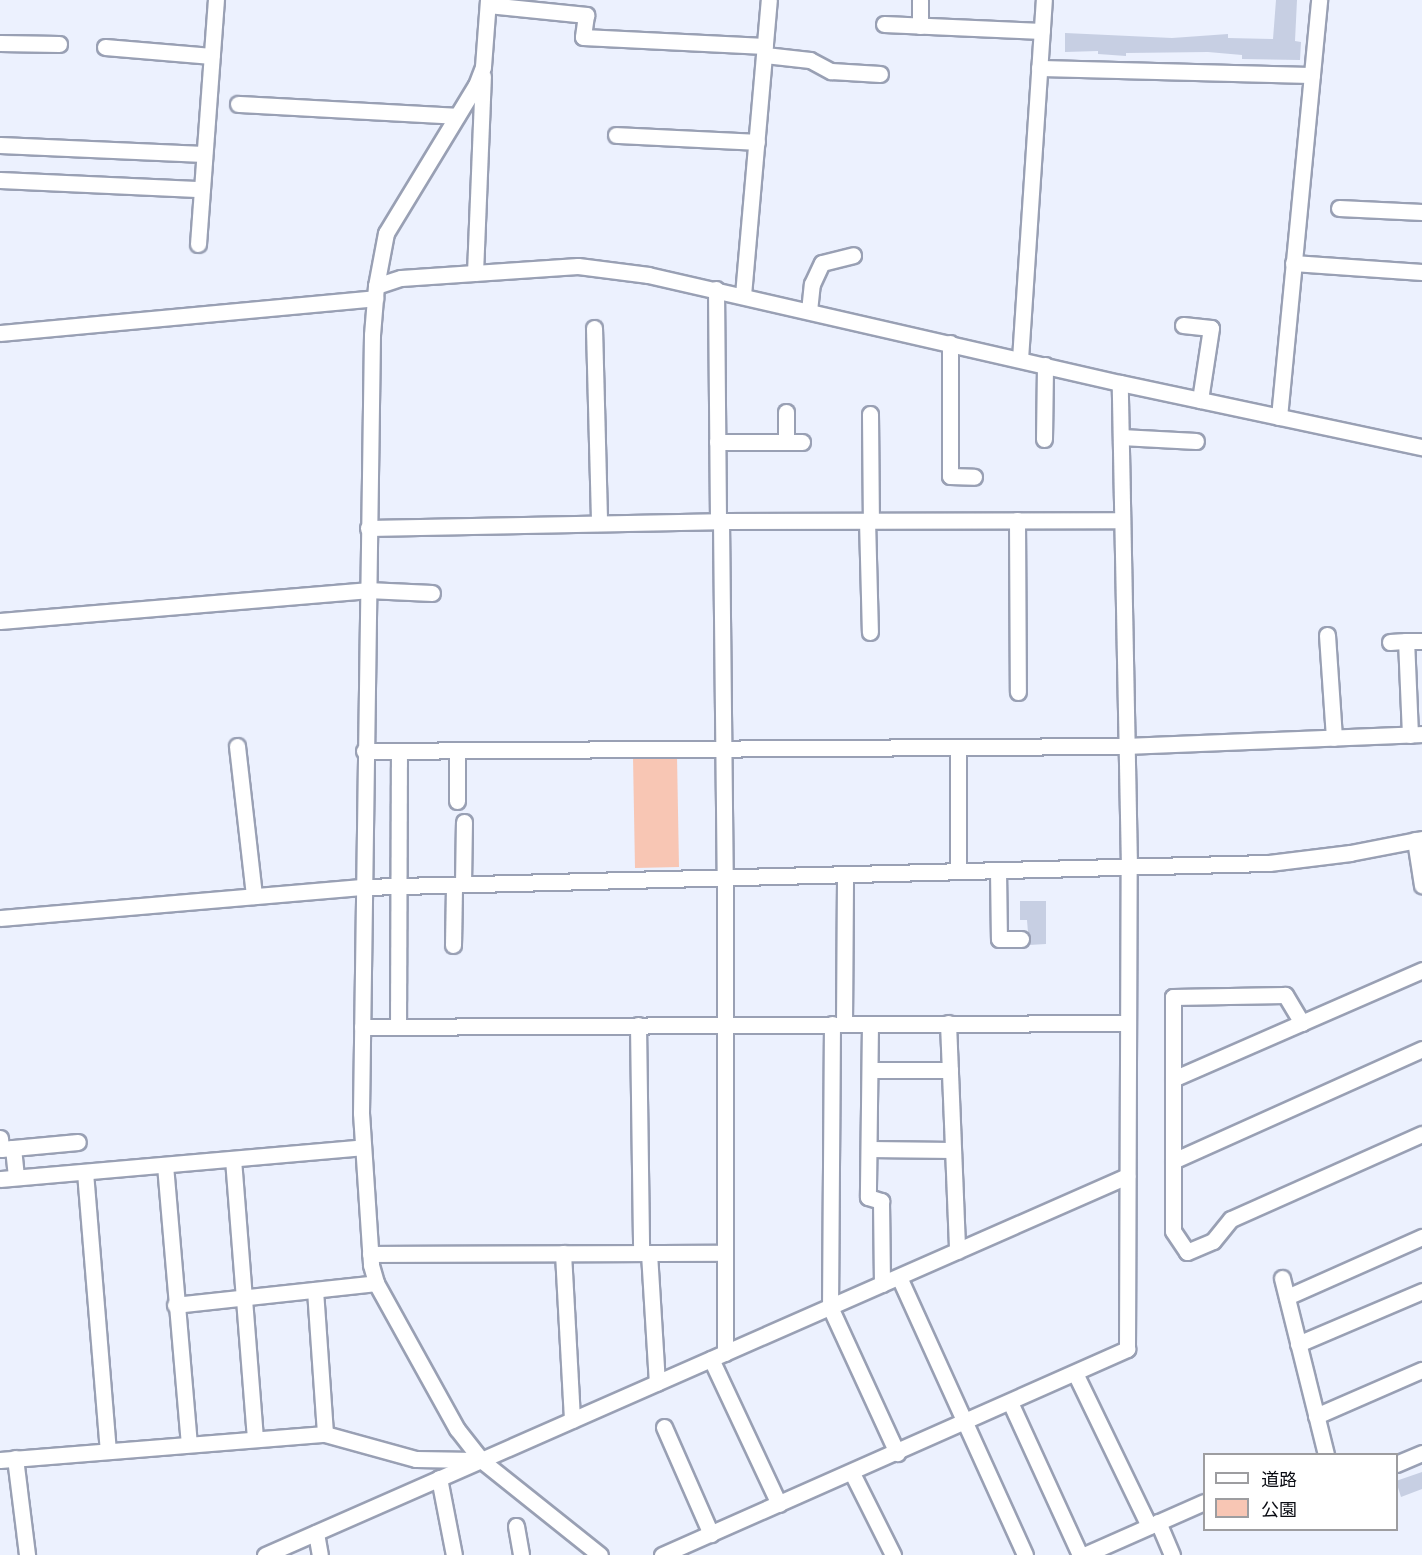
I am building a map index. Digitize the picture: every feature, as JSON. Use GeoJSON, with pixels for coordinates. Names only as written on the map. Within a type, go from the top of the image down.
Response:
{"type":"FeatureCollection","features":[{"type":"Feature","properties":{"kind":"street"},"geometry":{"type":"LineString","coordinates":[[198,244],[216,0]]}},
{"type":"Feature","properties":{"kind":"street"},"geometry":{"type":"LineString","coordinates":[[743,295],[769,0]]}},
{"type":"Feature","properties":{"kind":"street"},"geometry":{"type":"LineString","coordinates":[[920,0],[920,26]]}},
{"type":"Feature","properties":{"kind":"street"},"geometry":{"type":"LineString","coordinates":[[1020,359],[1044,0]]}},
{"type":"Feature","properties":{"kind":"street"},"geometry":{"type":"LineString","coordinates":[[1279,417],[1319,0]]}},
{"type":"Feature","properties":{"kind":"street"},"geometry":{"type":"LineString","coordinates":[[475,273],[483,67],[488,2],[586,15],[583,37],[765,50],[810,60],[831,71],[880,74]]}},
{"type":"Feature","properties":{"kind":"street"},"geometry":{"type":"LineString","coordinates":[[884,24],[1042,31]]}},
{"type":"Feature","properties":{"kind":"street"},"geometry":{"type":"LineString","coordinates":[[0,43],[59,44]]}},
{"type":"Feature","properties":{"kind":"street"},"geometry":{"type":"LineString","coordinates":[[105,47],[212,56]]}},
{"type":"Feature","properties":{"kind":"street"},"geometry":{"type":"LineString","coordinates":[[483,67],[457,116],[386,233],[376,292],[368,528],[362,1027],[363,1147],[370,1254],[376,1283],[457,1429],[481,1460],[600,1555]]}},
{"type":"Feature","properties":{"kind":"street"},"geometry":{"type":"LineString","coordinates":[[1039,68],[1312,75]]}},
{"type":"Feature","properties":{"kind":"street"},"geometry":{"type":"LineString","coordinates":[[237,104],[457,116]]}},
{"type":"Feature","properties":{"kind":"street"},"geometry":{"type":"LineString","coordinates":[[616,135],[757,142]]}},
{"type":"Feature","properties":{"kind":"street"},"geometry":{"type":"LineString","coordinates":[[0,146],[204,154]]}},
{"type":"Feature","properties":{"kind":"street"},"geometry":{"type":"LineString","coordinates":[[0,180],[202,189]]}},
{"type":"Feature","properties":{"kind":"street"},"geometry":{"type":"LineString","coordinates":[[1339,208],[1422,212]]}},
{"type":"Feature","properties":{"kind":"street"},"geometry":{"type":"LineString","coordinates":[[809,311],[812,284],[822,263],[853,255]]}},
{"type":"Feature","properties":{"kind":"street"},"geometry":{"type":"LineString","coordinates":[[1293,263],[1422,272]]}},
{"type":"Feature","properties":{"kind":"street"},"geometry":{"type":"LineString","coordinates":[[0,333],[376,292],[401,278],[578,266],[716,289],[1120,383],[1422,447]]}},
{"type":"Feature","properties":{"kind":"street"},"geometry":{"type":"LineString","coordinates":[[716,289],[721,748],[726,878],[725,1253],[718,1356],[779,1504]]}},
{"type":"Feature","properties":{"kind":"street"},"geometry":{"type":"LineString","coordinates":[[1183,325],[1211,328],[1200,400]]}},
{"type":"Feature","properties":{"kind":"street"},"geometry":{"type":"LineString","coordinates":[[594,328],[599,523]]}},
{"type":"Feature","properties":{"kind":"street"},"geometry":{"type":"LineString","coordinates":[[950,343],[950,476],[974,477]]}},
{"type":"Feature","properties":{"kind":"street"},"geometry":{"type":"LineString","coordinates":[[1044,439],[1045,365]]}},
{"type":"Feature","properties":{"kind":"street"},"geometry":{"type":"LineString","coordinates":[[662,1555],[852,1473],[1127,1349],[1128,867],[1120,383]]}},
{"type":"Feature","properties":{"kind":"street"},"geometry":{"type":"LineString","coordinates":[[786,412],[786,442]]}},
{"type":"Feature","properties":{"kind":"street"},"geometry":{"type":"LineString","coordinates":[[870,414],[870,632]]}},
{"type":"Feature","properties":{"kind":"street"},"geometry":{"type":"LineString","coordinates":[[1121,437],[1196,441]]}},
{"type":"Feature","properties":{"kind":"street"},"geometry":{"type":"LineString","coordinates":[[717,442],[802,442]]}},
{"type":"Feature","properties":{"kind":"street"},"geometry":{"type":"LineString","coordinates":[[1017,520],[1018,692]]}},
{"type":"Feature","properties":{"kind":"street"},"geometry":{"type":"LineString","coordinates":[[368,528],[719,521],[1122,520]]}},
{"type":"Feature","properties":{"kind":"street"},"geometry":{"type":"LineString","coordinates":[[0,621],[367,590],[432,593]]}},
{"type":"Feature","properties":{"kind":"street"},"geometry":{"type":"LineString","coordinates":[[1327,635],[1334,738]]}},
{"type":"Feature","properties":{"kind":"street"},"geometry":{"type":"LineString","coordinates":[[364,751],[1126,746],[1416,734],[1406,641]]}},
{"type":"Feature","properties":{"kind":"street"},"geometry":{"type":"LineString","coordinates":[[1390,642],[1422,641]]}},
{"type":"Feature","properties":{"kind":"street"},"geometry":{"type":"LineString","coordinates":[[237,746],[254,896]]}},
{"type":"Feature","properties":{"kind":"street"},"geometry":{"type":"LineString","coordinates":[[958,747],[958,872]]}},
{"type":"Feature","properties":{"kind":"street"},"geometry":{"type":"LineString","coordinates":[[457,750],[457,801]]}},
{"type":"Feature","properties":{"kind":"street"},"geometry":{"type":"LineString","coordinates":[[398,1026],[399,751]]}},
{"type":"Feature","properties":{"kind":"street"},"geometry":{"type":"LineString","coordinates":[[453,945],[464,822]]}},
{"type":"Feature","properties":{"kind":"street"},"geometry":{"type":"LineString","coordinates":[[0,918],[363,887],[1269,863],[1419,840],[1422,885]]}},
{"type":"Feature","properties":{"kind":"street"},"geometry":{"type":"LineString","coordinates":[[998,870],[999,939],[1021,939]]}},
{"type":"Feature","properties":{"kind":"street"},"geometry":{"type":"LineString","coordinates":[[845,874],[838,1024],[830,1307],[897,1453]]}},
{"type":"Feature","properties":{"kind":"street"},"geometry":{"type":"LineString","coordinates":[[1173,1079],[1422,970]]}},
{"type":"Feature","properties":{"kind":"street"},"geometry":{"type":"LineString","coordinates":[[1302,1023],[1285,995],[1173,998],[1173,1231],[1187,1252],[1213,1241],[1231,1219],[1422,1134]]}},
{"type":"Feature","properties":{"kind":"street"},"geometry":{"type":"LineString","coordinates":[[948,1023],[957,1251]]}},
{"type":"Feature","properties":{"kind":"street"},"geometry":{"type":"LineString","coordinates":[[362,1027],[1128,1023]]}},
{"type":"Feature","properties":{"kind":"street"},"geometry":{"type":"LineString","coordinates":[[870,1024],[868,1197],[881,1201],[882,1284]]}},
{"type":"Feature","properties":{"kind":"street"},"geometry":{"type":"LineString","coordinates":[[638,1025],[645,1253],[657,1383]]}},
{"type":"Feature","properties":{"kind":"street"},"geometry":{"type":"LineString","coordinates":[[1173,1161],[1422,1049]]}},
{"type":"Feature","properties":{"kind":"street"},"geometry":{"type":"LineString","coordinates":[[870,1070],[950,1070]]}},
{"type":"Feature","properties":{"kind":"street"},"geometry":{"type":"LineString","coordinates":[[0,1138],[1,1149],[78,1142]]}},
{"type":"Feature","properties":{"kind":"street"},"geometry":{"type":"LineString","coordinates":[[0,1179],[363,1147]]}},
{"type":"Feature","properties":{"kind":"street"},"geometry":{"type":"LineString","coordinates":[[13,1148],[16,1177]]}},
{"type":"Feature","properties":{"kind":"street"},"geometry":{"type":"LineString","coordinates":[[869,1149],[953,1150]]}},
{"type":"Feature","properties":{"kind":"street"},"geometry":{"type":"LineString","coordinates":[[233,1159],[255,1438]]}},
{"type":"Feature","properties":{"kind":"street"},"geometry":{"type":"LineString","coordinates":[[165,1165],[175,1305],[189,1443]]}},
{"type":"Feature","properties":{"kind":"street"},"geometry":{"type":"LineString","coordinates":[[85,1172],[108,1450]]}},
{"type":"Feature","properties":{"kind":"street"},"geometry":{"type":"LineString","coordinates":[[265,1555],[1127,1176]]}},
{"type":"Feature","properties":{"kind":"street"},"geometry":{"type":"LineString","coordinates":[[1287,1297],[1422,1238]]}},
{"type":"Feature","properties":{"kind":"street"},"geometry":{"type":"LineString","coordinates":[[564,1253],[572,1420]]}},
{"type":"Feature","properties":{"kind":"street"},"geometry":{"type":"LineString","coordinates":[[370,1254],[725,1253]]}},
{"type":"Feature","properties":{"kind":"street"},"geometry":{"type":"LineString","coordinates":[[899,1276],[1025,1555]]}},
{"type":"Feature","properties":{"kind":"street"},"geometry":{"type":"LineString","coordinates":[[1282,1278],[1325,1453]]}},
{"type":"Feature","properties":{"kind":"street"},"geometry":{"type":"LineString","coordinates":[[175,1305],[376,1283]]}},
{"type":"Feature","properties":{"kind":"street"},"geometry":{"type":"LineString","coordinates":[[315,1290],[325,1434]]}},
{"type":"Feature","properties":{"kind":"street"},"geometry":{"type":"LineString","coordinates":[[1298,1344],[1422,1291]]}},
{"type":"Feature","properties":{"kind":"street"},"geometry":{"type":"LineString","coordinates":[[1316,1416],[1422,1370]]}},
{"type":"Feature","properties":{"kind":"street"},"geometry":{"type":"LineString","coordinates":[[1075,1373],[1153,1524],[1172,1555]]}},
{"type":"Feature","properties":{"kind":"street"},"geometry":{"type":"LineString","coordinates":[[1010,1402],[1082,1555],[1203,1502]]}},
{"type":"Feature","properties":{"kind":"street"},"geometry":{"type":"LineString","coordinates":[[664,1426],[711,1534]]}},
{"type":"Feature","properties":{"kind":"street"},"geometry":{"type":"LineString","coordinates":[[27,1555],[8,1459],[325,1434],[416,1459],[481,1460]]}},
{"type":"Feature","properties":{"kind":"street"},"geometry":{"type":"LineString","coordinates":[[1398,1463],[1422,1453]]}},
{"type":"Feature","properties":{"kind":"street"},"geometry":{"type":"LineString","coordinates":[[852,1473],[894,1555]]}},
{"type":"Feature","properties":{"kind":"street"},"geometry":{"type":"LineString","coordinates":[[439,1478],[454,1555]]}},
{"type":"Feature","properties":{"kind":"street"},"geometry":{"type":"LineString","coordinates":[[516,1526],[521,1555]]}},
{"type":"Feature","properties":{"kind":"street"},"geometry":{"type":"LineString","coordinates":[[316,1533],[320,1555]]}},
{"type":"Feature","properties":{"kind":"green space"},"geometry":{"type":"Polygon","coordinates":[[[677,756],[679,867],[635,868],[633,757],[677,756]]]}},
{"type":"Feature","properties":{"kind":"building"},"geometry":{"type":"Polygon","coordinates":[[[1276,0],[1297,0],[1295,41],[1301,42],[1300,60],[1242,59],[1242,55],[1208,52],[1126,53],[1126,56],[1098,54],[1098,51],[1065,52],[1065,33],[1172,38],[1228,34],[1228,38],[1273,39],[1276,0]]]}},
{"type":"Feature","properties":{"kind":"building"},"geometry":{"type":"Polygon","coordinates":[[[1020,901],[1046,901],[1046,944],[1029,945],[1027,920],[1020,920],[1020,901]]]}},
{"type":"Feature","properties":{"kind":"building"},"geometry":{"type":"Polygon","coordinates":[[[1422,1472],[1422,1489],[1401,1497],[1398,1480],[1422,1472]]]}}]}
